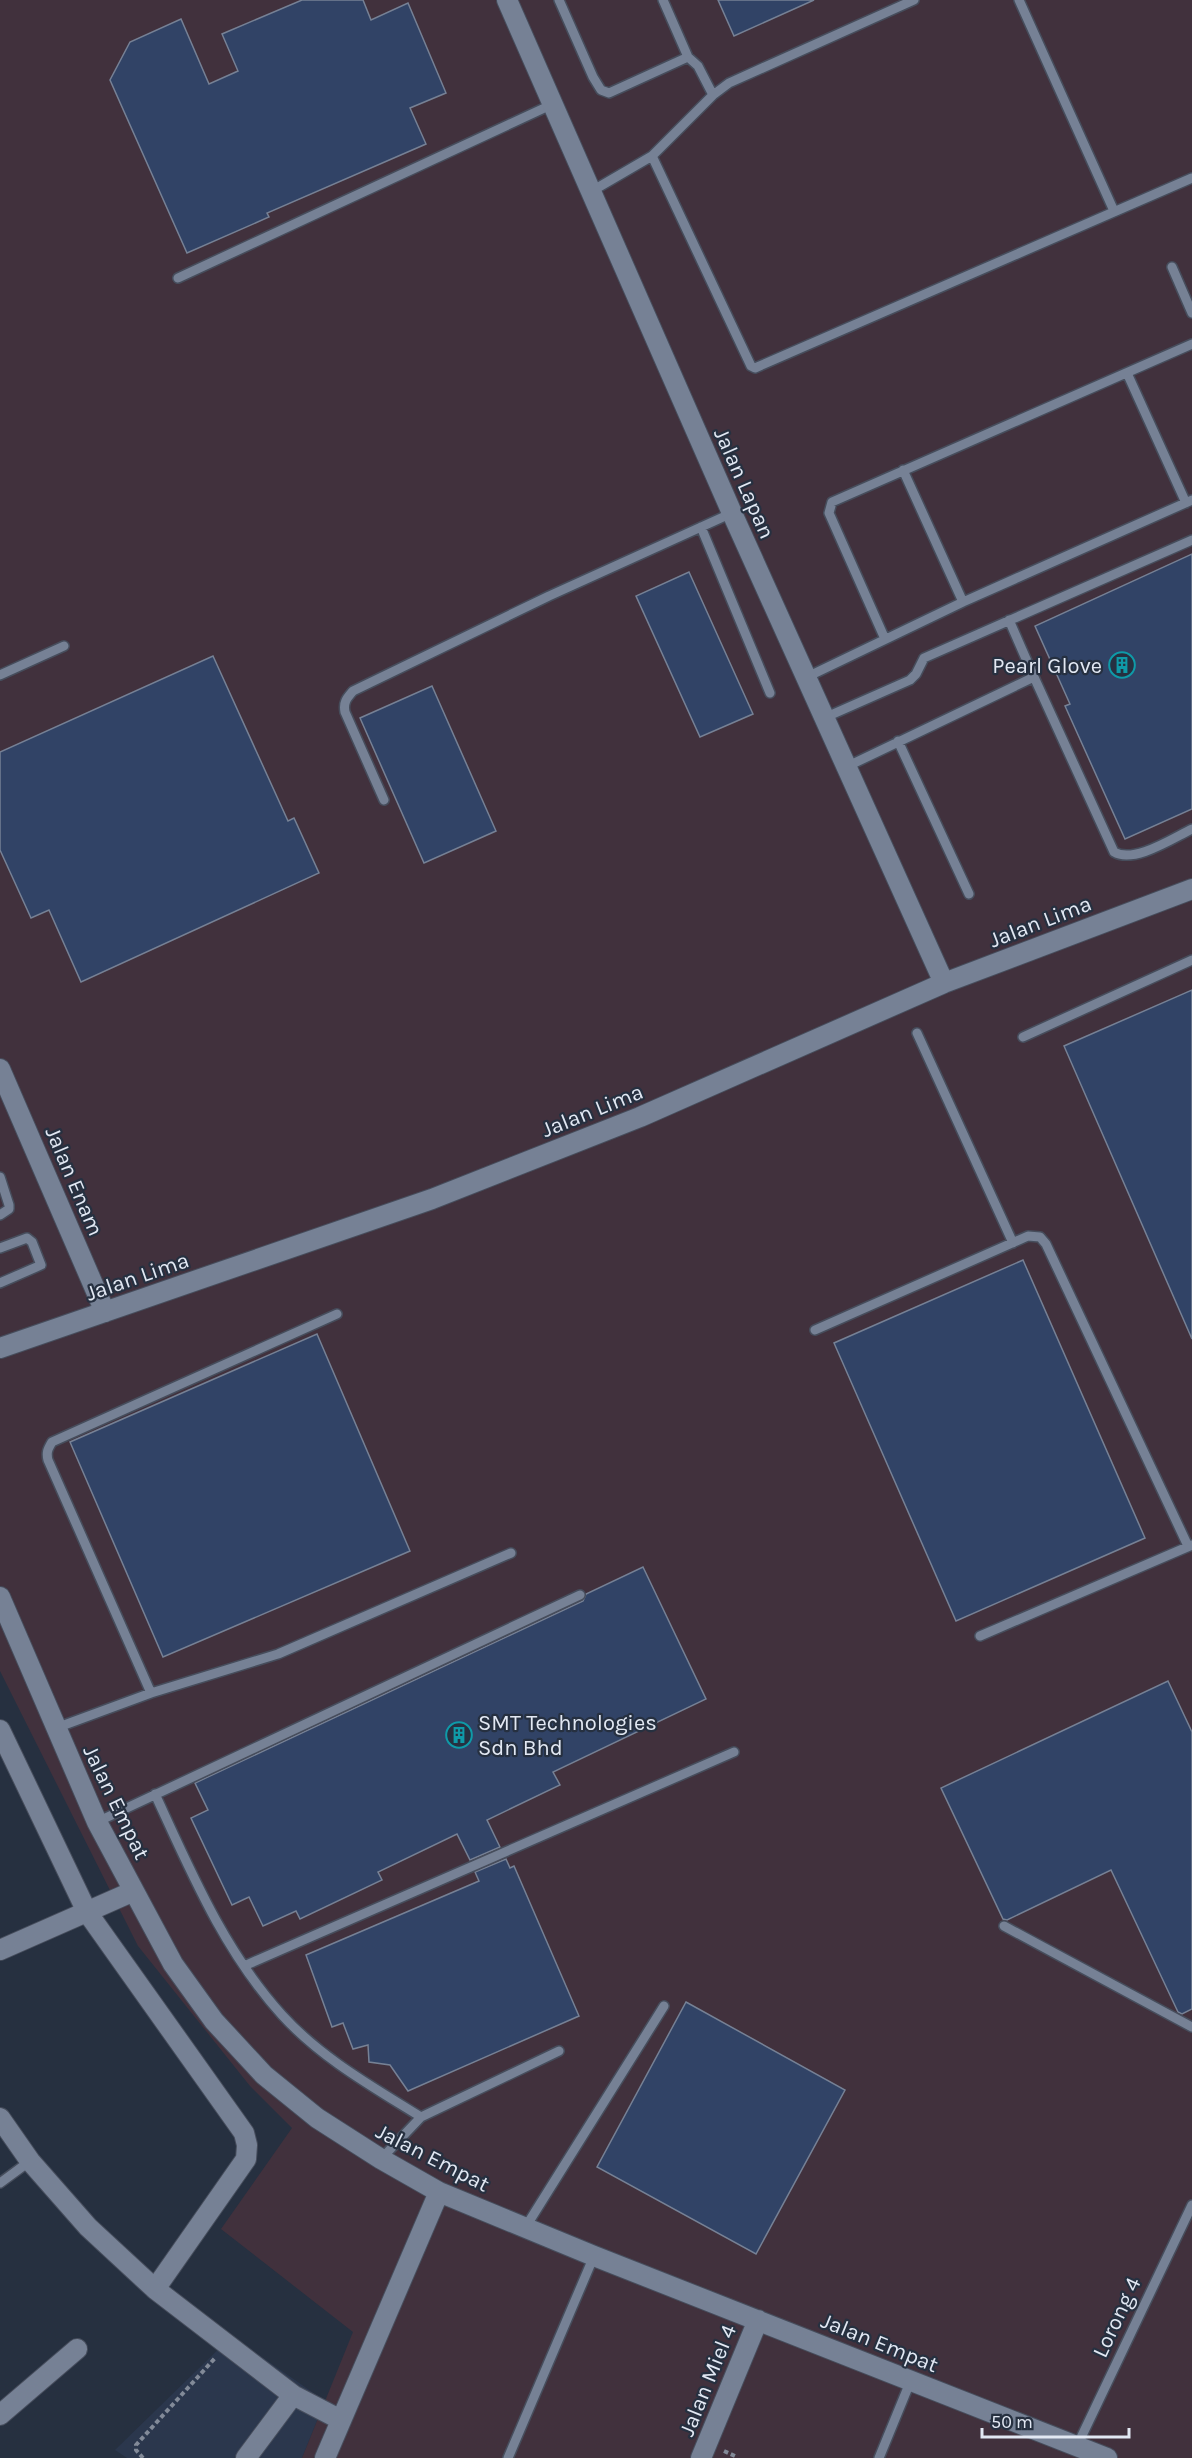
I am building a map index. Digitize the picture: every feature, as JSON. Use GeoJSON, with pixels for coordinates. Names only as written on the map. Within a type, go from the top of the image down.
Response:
{"type":"FeatureCollection","features":[{"type":"Feature","properties":{"kind":"street","name":"Jalan Lapan"},"geometry":{"type":"LineString","coordinates":[[507,0],[732,513],[944,983]]}},
{"type":"Feature","properties":{"kind":"street","name":"Jalan Lima"},"geometry":{"type":"LineString","coordinates":[[0,1348],[421,1203],[640,1117],[944,983],[1192,889]]}},
{"type":"Feature","properties":{"kind":"street","name":"Jalan Enam"},"geometry":{"type":"LineString","coordinates":[[0,1069],[105,1312]]}},
{"type":"Feature","properties":{"kind":"street","name":"Jalan Empat"},"geometry":{"type":"LineString","coordinates":[[0,1597],[97,1822],[173,1964],[214,2021],[264,2075],[316,2118],[439,2192],[594,2256],[1107,2458]]}},
{"type":"Feature","properties":{"kind":"street"},"geometry":{"type":"LineString","coordinates":[[0,1730],[87,1912],[244,2133],[247,2145],[246,2159],[155,2289]]}},
{"type":"Feature","properties":{"kind":"street"},"geometry":{"type":"LineString","coordinates":[[0,1950],[134,1891]]}},
{"type":"Feature","properties":{"kind":"street"},"geometry":{"type":"LineString","coordinates":[[0,2118],[30,2161],[88,2227],[155,2289],[226,2346],[293,2395],[341,2420]]}},
{"type":"Feature","properties":{"kind":"street"},"geometry":{"type":"LineString","coordinates":[[325,2458],[439,2192]]}},
{"type":"Feature","properties":{"kind":"street","name":"Jalan Miel 4"},"geometry":{"type":"LineString","coordinates":[[700,2458],[758,2320]]}},
{"type":"Feature","properties":{"kind":"street"},"geometry":{"type":"LineString","coordinates":[[0,2415],[77,2349]]}},
{"type":"Feature","properties":{"kind":"street"},"geometry":{"type":"LineString","coordinates":[[246,2458],[293,2395]]}},
{"type":"Feature","properties":{"kind":"lane"},"geometry":{"type":"LineString","coordinates":[[559,0],[593,78],[601,90],[609,93],[688,57]]}},
{"type":"Feature","properties":{"kind":"lane"},"geometry":{"type":"LineString","coordinates":[[663,0],[688,57],[698,66],[713,95]]}},
{"type":"Feature","properties":{"kind":"lane"},"geometry":{"type":"LineString","coordinates":[[592,191],[652,156],[713,95],[729,83],[914,0]]}},
{"type":"Feature","properties":{"kind":"lane"},"geometry":{"type":"LineString","coordinates":[[1019,0],[1114,210]]}},
{"type":"Feature","properties":{"kind":"lane"},"geometry":{"type":"LineString","coordinates":[[178,278],[553,104]]}},
{"type":"Feature","properties":{"kind":"lane"},"geometry":{"type":"LineString","coordinates":[[652,156],[751,366],[755,368],[1192,178]]}},
{"type":"Feature","properties":{"kind":"lane"},"geometry":{"type":"LineString","coordinates":[[1172,267],[1192,313]]}},
{"type":"Feature","properties":{"kind":"lane"},"geometry":{"type":"LineString","coordinates":[[885,639],[829,513],[830,506],[836,500],[1192,344]]}},
{"type":"Feature","properties":{"kind":"lane"},"geometry":{"type":"LineString","coordinates":[[807,677],[963,602],[1189,502],[1127,373]]}},
{"type":"Feature","properties":{"kind":"lane"},"geometry":{"type":"LineString","coordinates":[[903,470],[963,602]]}},
{"type":"Feature","properties":{"kind":"lane"},"geometry":{"type":"LineString","coordinates":[[384,800],[344,705],[353,691],[549,596],[732,513]]}},
{"type":"Feature","properties":{"kind":"lane"},"geometry":{"type":"LineString","coordinates":[[701,527],[770,693]]}},
{"type":"Feature","properties":{"kind":"lane"},"geometry":{"type":"LineString","coordinates":[[825,718],[910,680],[916,674],[924,658],[1192,540]]}},
{"type":"Feature","properties":{"kind":"lane"},"geometry":{"type":"LineString","coordinates":[[1009,620],[1114,852],[1130,856],[1144,852],[1192,829]]}},
{"type":"Feature","properties":{"kind":"lane"},"geometry":{"type":"LineString","coordinates":[[0,675],[64,646]]}},
{"type":"Feature","properties":{"kind":"lane"},"geometry":{"type":"LineString","coordinates":[[846,767],[1034,677]]}},
{"type":"Feature","properties":{"kind":"lane"},"geometry":{"type":"LineString","coordinates":[[898,741],[969,894]]}},
{"type":"Feature","properties":{"kind":"lane"},"geometry":{"type":"LineString","coordinates":[[1023,1037],[1192,960]]}},
{"type":"Feature","properties":{"kind":"lane"},"geometry":{"type":"LineString","coordinates":[[917,1033],[1013,1243]]}},
{"type":"Feature","properties":{"kind":"lane"},"geometry":{"type":"LineString","coordinates":[[0,1177],[9,1209],[0,1215]]}},
{"type":"Feature","properties":{"kind":"lane"},"geometry":{"type":"LineString","coordinates":[[815,1330],[1028,1236],[1040,1237],[1046,1244],[1190,1545],[980,1636]]}},
{"type":"Feature","properties":{"kind":"lane"},"geometry":{"type":"LineString","coordinates":[[0,1248],[27,1238],[32,1242],[41,1265],[0,1282]]}},
{"type":"Feature","properties":{"kind":"lane"},"geometry":{"type":"LineString","coordinates":[[151,1692],[48,1460],[46,1453],[48,1448],[52,1442],[337,1314]]}},
{"type":"Feature","properties":{"kind":"lane"},"geometry":{"type":"LineString","coordinates":[[56,1728],[151,1692],[278,1654],[511,1553]]}},
{"type":"Feature","properties":{"kind":"lane"},"geometry":{"type":"LineString","coordinates":[[97,1822],[580,1595]]}},
{"type":"Feature","properties":{"kind":"lane"},"geometry":{"type":"LineString","coordinates":[[244,1966],[734,1752]]}},
{"type":"Feature","properties":{"kind":"lane"},"geometry":{"type":"LineString","coordinates":[[155,1794],[206,1904],[244,1966],[283,2016],[342,2068],[421,2117]]}},
{"type":"Feature","properties":{"kind":"lane"},"geometry":{"type":"LineString","coordinates":[[1004,1926],[1192,2027]]}},
{"type":"Feature","properties":{"kind":"lane"},"geometry":{"type":"LineString","coordinates":[[525,2228],[664,2006]]}},
{"type":"Feature","properties":{"kind":"lane"},"geometry":{"type":"LineString","coordinates":[[381,2159],[421,2117],[559,2051]]}},
{"type":"Feature","properties":{"kind":"lane"},"geometry":{"type":"LineString","coordinates":[[0,2183],[30,2161]]}},
{"type":"Feature","properties":{"kind":"lane","name":"Lorong 4"},"geometry":{"type":"LineString","coordinates":[[1077,2446],[1192,2205]]}},
{"type":"Feature","properties":{"kind":"lane"},"geometry":{"type":"LineString","coordinates":[[508,2458],[594,2256]]}},
{"type":"Feature","properties":{"kind":"lane"},"geometry":{"type":"LineString","coordinates":[[879,2458],[911,2380]]}},
{"type":"Feature","properties":{"kind":"path"},"geometry":{"type":"LineString","coordinates":[[143,2458],[136,2450],[136,2445],[226,2346]]}},
{"type":"Feature","properties":{"kind":"shaded area"},"geometry":{"type":"Polygon","coordinates":[[[0,0],[1192,0],[1192,2458],[302,2458],[353,2332],[221,2229],[292,2128],[250,2086],[138,1946],[0,1671],[0,0]]]}},
{"type":"Feature","properties":{"kind":"shaded area"},"geometry":{"type":"Polygon","coordinates":[[[232,2336],[325,2401],[302,2458],[127,2458],[115,2450],[232,2336]]]}},
{"type":"Feature","properties":{"kind":"building"},"geometry":{"type":"Polygon","coordinates":[[[302,0],[363,0],[371,20],[408,3],[446,93],[410,108],[426,144],[267,213],[269,217],[187,253],[110,80],[130,42],[181,19],[209,84],[238,71],[222,34],[302,0]]]}},
{"type":"Feature","properties":{"kind":"building"},"geometry":{"type":"Polygon","coordinates":[[[718,0],[814,0],[734,36],[718,0]]]}},
{"type":"Feature","properties":{"kind":"building","name":"Pearl Glove"},"geometry":{"type":"Polygon","coordinates":[[[1192,554],[1192,809],[1125,839],[1065,706],[1070,704],[1035,626],[1192,554]]]}},
{"type":"Feature","properties":{"kind":"building"},"geometry":{"type":"Polygon","coordinates":[[[689,572],[753,714],[700,737],[636,596],[689,572]]]}},
{"type":"Feature","properties":{"kind":"building"},"geometry":{"type":"Polygon","coordinates":[[[213,656],[288,821],[294,818],[319,873],[81,982],[49,910],[31,918],[0,850],[0,752],[213,656]]]}},
{"type":"Feature","properties":{"kind":"building"},"geometry":{"type":"Polygon","coordinates":[[[432,686],[496,831],[424,863],[360,718],[432,686]]]}},
{"type":"Feature","properties":{"kind":"building"},"geometry":{"type":"Polygon","coordinates":[[[1192,990],[1192,1339],[1064,1046],[1192,990]]]}},
{"type":"Feature","properties":{"kind":"building"},"geometry":{"type":"Polygon","coordinates":[[[1023,1260],[1145,1538],[956,1621],[834,1343],[1023,1260]]]}},
{"type":"Feature","properties":{"kind":"building"},"geometry":{"type":"Polygon","coordinates":[[[317,1334],[410,1551],[163,1657],[70,1442],[317,1334]]]}},
{"type":"Feature","properties":{"kind":"building","name":"SMT Technologies Sdn Bhd"},"geometry":{"type":"Polygon","coordinates":[[[643,1567],[706,1699],[553,1772],[560,1785],[487,1820],[500,1847],[470,1860],[457,1834],[378,1872],[382,1880],[300,1919],[296,1911],[263,1926],[249,1897],[232,1905],[191,1818],[208,1810],[195,1783],[583,1601],[586,1594],[643,1567]]]}},
{"type":"Feature","properties":{"kind":"building"},"geometry":{"type":"Polygon","coordinates":[[[1168,1681],[1192,1732],[1192,2009],[1182,2014],[1178,2012],[1111,1870],[1007,1920],[1003,1919],[941,1788],[1168,1681]]]}},
{"type":"Feature","properties":{"kind":"building"},"geometry":{"type":"Polygon","coordinates":[[[506,1859],[510,1868],[514,1866],[579,2016],[408,2091],[390,2065],[369,2062],[368,2045],[353,2049],[343,2023],[332,2027],[306,1955],[479,1881],[475,1872],[506,1859]]]}},
{"type":"Feature","properties":{"kind":"building"},"geometry":{"type":"Polygon","coordinates":[[[686,2002],[845,2090],[756,2254],[597,2167],[686,2002]]]}},
{"type":"Feature","properties":{"kind":"place","name":"Pearl Glove"},"geometry":{"type":"Point","coordinates":[1122,665]}},
{"type":"Feature","properties":{"kind":"place","name":"SMT Technologies Sdn Bhd"},"geometry":{"type":"Point","coordinates":[459,1735]}}]}
